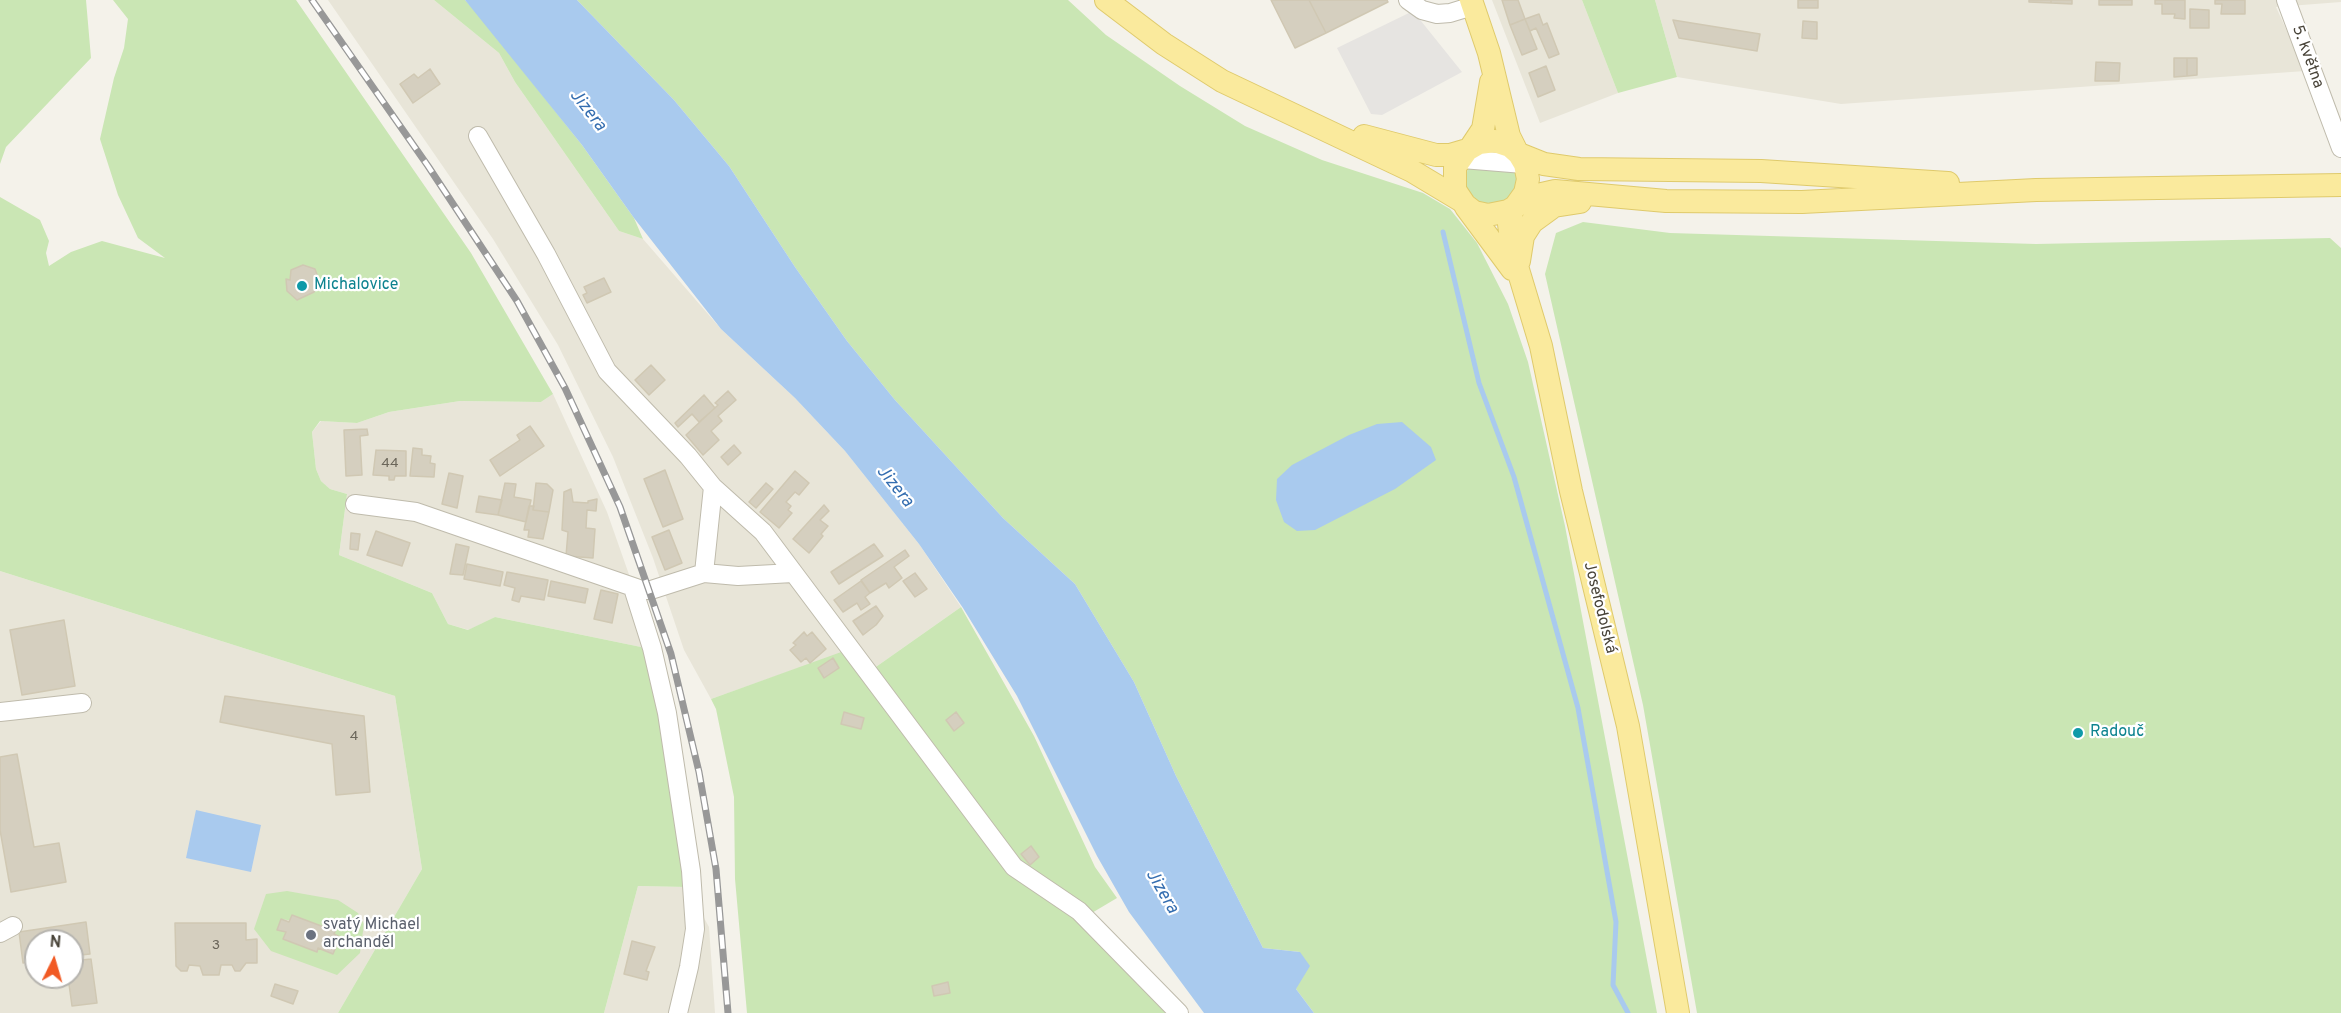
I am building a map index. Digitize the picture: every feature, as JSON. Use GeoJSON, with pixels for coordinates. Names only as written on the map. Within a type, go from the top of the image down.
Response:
{"type":"FeatureCollection","features":[{"type":"Feature","properties":{"kind":"main road"},"geometry":{"type":"LineString","coordinates":[[1106,0],[1143,29],[1202,69],[1252,97],[1412,171],[1474,212],[1488,215],[1501,214],[1533,196],[1555,191],[1674,201]]}},
{"type":"Feature","properties":{"kind":"main road"},"geometry":{"type":"LineString","coordinates":[[1472,3],[1493,69],[1505,122],[1520,157],[1527,187],[1514,207]]}},
{"type":"Feature","properties":{"kind":"main road"},"geometry":{"type":"LineString","coordinates":[[1493,69],[1483,129],[1465,152],[1453,179],[1463,203],[1521,283]]}},
{"type":"Feature","properties":{"kind":"main road"},"geometry":{"type":"LineString","coordinates":[[1303,120],[1428,153],[1450,155],[1465,152],[1485,141],[1495,141],[1520,157],[1555,166],[1617,171],[1807,173],[2037,190]]}},
{"type":"Feature","properties":{"kind":"main road"},"geometry":{"type":"LineString","coordinates":[[1521,283],[1519,251],[1523,236],[1532,222],[1554,206],[1573,202],[1849,200],[2037,190],[2341,185]]}},
{"type":"Feature","properties":{"kind":"main road","name":"Josefodolská"},"geometry":{"type":"LineString","coordinates":[[1514,207],[1510,232],[1521,283],[1541,346],[1571,491],[1628,726],[1678,1013]]}},
{"type":"Feature","properties":{"kind":"street"},"geometry":{"type":"LineString","coordinates":[[1408,0],[1422,10],[1437,14],[1449,13],[1472,3]]}},
{"type":"Feature","properties":{"kind":"street","name":"5. května"},"geometry":{"type":"LineString","coordinates":[[2286,0],[2341,148]]}},
{"type":"Feature","properties":{"kind":"street"},"geometry":{"type":"LineString","coordinates":[[478,136],[546,254],[607,371],[688,456],[713,487],[763,532],[1014,867],[1079,911],[1179,1013]]}},
{"type":"Feature","properties":{"kind":"street"},"geometry":{"type":"LineString","coordinates":[[704,573],[713,487]]}},
{"type":"Feature","properties":{"kind":"street"},"geometry":{"type":"LineString","coordinates":[[355,504],[416,512],[633,588],[651,590],[704,573],[738,576],[793,573]]}},
{"type":"Feature","properties":{"kind":"street"},"geometry":{"type":"LineString","coordinates":[[633,588],[652,648],[667,713],[691,871],[695,929],[678,1013]]}},
{"type":"Feature","properties":{"kind":"street"},"geometry":{"type":"LineString","coordinates":[[7,711],[82,703]]}},
{"type":"Feature","properties":{"kind":"shaded area"},"geometry":{"type":"Polygon","coordinates":[[[328,0],[434,0],[499,53],[515,82],[619,231],[643,239],[721,329],[795,398],[845,451],[919,544],[961,607],[863,676],[844,652],[711,699],[684,650],[653,558],[613,457],[558,345],[493,239],[328,0]]]}},
{"type":"Feature","properties":{"kind":"shaded area"},"geometry":{"type":"Polygon","coordinates":[[[1492,0],[1582,0],[1618,93],[1540,123],[1492,0]]]}},
{"type":"Feature","properties":{"kind":"shaded area"},"geometry":{"type":"Polygon","coordinates":[[[1655,0],[2341,0],[2341,2],[2276,7],[2305,71],[1841,104],[1677,77],[1655,0]]]}},
{"type":"Feature","properties":{"kind":"shaded area"},"geometry":{"type":"Polygon","coordinates":[[[1413,11],[1462,72],[1382,115],[1371,114],[1337,48],[1413,11]]]}},
{"type":"Feature","properties":{"kind":"shaded area"},"geometry":{"type":"Polygon","coordinates":[[[553,394],[607,512],[658,657],[641,647],[495,617],[469,630],[448,624],[432,593],[339,555],[347,494],[330,489],[321,481],[316,469],[312,432],[321,421],[357,423],[389,412],[460,401],[541,402],[553,394]]]}},
{"type":"Feature","properties":{"kind":"shaded area"},"geometry":{"type":"Polygon","coordinates":[[[0,571],[395,696],[422,869],[338,1013],[0,1013],[0,571]]]}},
{"type":"Feature","properties":{"kind":"shaded area"},"geometry":{"type":"Polygon","coordinates":[[[638,886],[687,887],[709,927],[715,1013],[604,1013],[638,886]]]}},
{"type":"Feature","properties":{"kind":"green space"},"geometry":{"type":"Polygon","coordinates":[[[0,0],[86,0],[91,58],[6,147],[0,164],[0,0]]]}},
{"type":"Feature","properties":{"kind":"green space"},"geometry":{"type":"Polygon","coordinates":[[[113,0],[296,0],[471,253],[553,394],[541,402],[460,401],[389,412],[357,423],[320,421],[312,432],[316,469],[321,481],[330,489],[347,494],[339,555],[432,593],[448,624],[468,630],[495,617],[641,647],[649,652],[687,887],[638,886],[604,1013],[338,1013],[422,869],[395,696],[0,571],[0,197],[40,220],[49,241],[46,253],[49,266],[71,252],[102,241],[165,258],[138,238],[118,195],[100,139],[114,78],[124,48],[128,19],[113,0]]]}},
{"type":"Feature","properties":{"kind":"green space"},"geometry":{"type":"Polygon","coordinates":[[[434,0],[465,0],[478,14],[582,145],[634,218],[643,239],[619,231],[515,82],[499,53],[434,0]]]}},
{"type":"Feature","properties":{"kind":"green space"},"geometry":{"type":"Polygon","coordinates":[[[577,0],[1068,0],[1106,35],[1180,86],[1245,126],[1322,160],[1423,193],[1450,209],[1477,243],[1508,304],[1528,362],[1565,526],[1657,1013],[1314,1013],[1296,989],[1300,952],[1263,948],[1176,776],[1134,682],[1075,584],[1003,518],[895,400],[847,341],[729,166],[674,100],[577,0]]]}},
{"type":"Feature","properties":{"kind":"green space"},"geometry":{"type":"Polygon","coordinates":[[[1582,0],[1655,0],[1677,77],[1618,93],[1582,0]]]}},
{"type":"Feature","properties":{"kind":"green space"},"geometry":{"type":"Polygon","coordinates":[[[1468,167],[1517,169],[1518,184],[1505,202],[1484,204],[1477,201],[1467,189],[1465,182],[1468,167]]]}},
{"type":"Feature","properties":{"kind":"green space"},"geometry":{"type":"Polygon","coordinates":[[[1583,222],[1670,233],[2036,244],[2330,238],[2341,248],[2341,1013],[1697,1013],[1643,705],[1545,274],[1556,233],[1583,222]]]}},
{"type":"Feature","properties":{"kind":"green space"},"geometry":{"type":"Polygon","coordinates":[[[961,607],[1034,736],[1095,867],[1117,898],[1080,920],[1166,1013],[747,1013],[735,879],[734,797],[716,709],[711,699],[844,651],[863,676],[961,607]]]}},
{"type":"Feature","properties":{"kind":"green space"},"geometry":{"type":"Polygon","coordinates":[[[287,891],[338,900],[358,913],[364,924],[360,953],[337,975],[271,951],[254,929],[266,894],[287,891]],[[282,919],[277,929],[286,932],[283,939],[317,951],[318,948],[333,953],[339,937],[334,934],[338,924],[327,921],[324,927],[282,919]]]}},
{"type":"Feature","properties":{"kind":"water","name":"Jizera"},"geometry":{"type":"Polygon","coordinates":[[[465,0],[577,0],[674,100],[729,166],[847,341],[895,400],[1003,518],[1075,584],[1134,682],[1176,776],[1263,948],[1300,952],[1310,966],[1296,989],[1314,1013],[1204,1013],[1129,912],[1097,856],[1017,696],[963,608],[919,544],[845,451],[795,398],[721,329],[634,218],[582,145],[465,0]]]}},
{"type":"Feature","properties":{"kind":"water"},"geometry":{"type":"Polygon","coordinates":[[[1402,422],[1431,447],[1436,460],[1395,489],[1315,530],[1297,531],[1284,522],[1276,500],[1277,479],[1292,465],[1349,435],[1377,424],[1402,422]]]}},
{"type":"Feature","properties":{"kind":"water"},"geometry":{"type":"Polygon","coordinates":[[[196,810],[261,825],[251,872],[186,858],[196,810]]]}},
{"type":"Feature","properties":{"kind":"building"},"geometry":{"type":"Polygon","coordinates":[[[1271,0],[1309,0],[1326,33],[1295,48],[1271,0]]]}},
{"type":"Feature","properties":{"kind":"building"},"geometry":{"type":"Polygon","coordinates":[[[1309,0],[1387,0],[1388,2],[1326,33],[1309,0]]]}},
{"type":"Feature","properties":{"kind":"building"},"geometry":{"type":"Polygon","coordinates":[[[1502,0],[1518,0],[1525,19],[1510,25],[1502,0]]]}},
{"type":"Feature","properties":{"kind":"building"},"geometry":{"type":"Polygon","coordinates":[[[1798,0],[1818,0],[1818,8],[1798,8],[1798,0]]]}},
{"type":"Feature","properties":{"kind":"building"},"geometry":{"type":"Polygon","coordinates":[[[2029,0],[2051,0],[2051,3],[2029,2],[2029,0]]]}},
{"type":"Feature","properties":{"kind":"building"},"geometry":{"type":"Polygon","coordinates":[[[2051,0],[2072,0],[2072,4],[2051,3],[2051,0]]]}},
{"type":"Feature","properties":{"kind":"building"},"geometry":{"type":"Polygon","coordinates":[[[2099,0],[2132,0],[2132,5],[2099,5],[2099,0]]]}},
{"type":"Feature","properties":{"kind":"building"},"geometry":{"type":"Polygon","coordinates":[[[2155,0],[2185,0],[2185,19],[2174,18],[2175,14],[2162,14],[2162,4],[2155,4],[2155,0]]]}},
{"type":"Feature","properties":{"kind":"building"},"geometry":{"type":"Polygon","coordinates":[[[2215,0],[2245,0],[2245,14],[2221,14],[2222,4],[2215,4],[2215,0]]]}},
{"type":"Feature","properties":{"kind":"building"},"geometry":{"type":"Polygon","coordinates":[[[2190,9],[2209,10],[2209,28],[2190,28],[2190,9]]]}},
{"type":"Feature","properties":{"kind":"building"},"geometry":{"type":"Polygon","coordinates":[[[1539,14],[1543,25],[1547,23],[1559,54],[1549,58],[1536,28],[1530,31],[1525,19],[1539,14]]]}},
{"type":"Feature","properties":{"kind":"building"},"geometry":{"type":"Polygon","coordinates":[[[1525,19],[1537,49],[1522,55],[1510,25],[1525,19]]]}},
{"type":"Feature","properties":{"kind":"building"},"geometry":{"type":"Polygon","coordinates":[[[1673,20],[1760,34],[1757,51],[1679,38],[1673,20]]]}},
{"type":"Feature","properties":{"kind":"building"},"geometry":{"type":"Polygon","coordinates":[[[1803,21],[1817,22],[1817,39],[1802,38],[1803,21]]]}},
{"type":"Feature","properties":{"kind":"building"},"geometry":{"type":"Polygon","coordinates":[[[2174,58],[2187,58],[2187,76],[2174,77],[2174,58]]]}},
{"type":"Feature","properties":{"kind":"building"},"geometry":{"type":"Polygon","coordinates":[[[2187,58],[2197,58],[2197,75],[2187,76],[2187,58]]]}},
{"type":"Feature","properties":{"kind":"building"},"geometry":{"type":"Polygon","coordinates":[[[2096,62],[2120,63],[2119,81],[2095,81],[2096,62]]]}},
{"type":"Feature","properties":{"kind":"building"},"geometry":{"type":"Polygon","coordinates":[[[1546,66],[1555,90],[1538,97],[1529,73],[1546,66]]]}},
{"type":"Feature","properties":{"kind":"building"},"geometry":{"type":"Polygon","coordinates":[[[430,69],[440,84],[413,103],[400,84],[414,74],[418,78],[430,69]]]}},
{"type":"Feature","properties":{"kind":"building","name":"Michalovice"},"geometry":{"type":"Polygon","coordinates":[[[303,265],[315,269],[319,280],[314,292],[297,300],[287,291],[286,279],[290,280],[291,270],[303,265]]]}},
{"type":"Feature","properties":{"kind":"building"},"geometry":{"type":"Polygon","coordinates":[[[604,278],[611,292],[587,303],[583,295],[587,293],[584,287],[604,278]]]}},
{"type":"Feature","properties":{"kind":"building"},"geometry":{"type":"Polygon","coordinates":[[[651,365],[665,380],[649,395],[635,380],[651,365]]]}},
{"type":"Feature","properties":{"kind":"building"},"geometry":{"type":"Polygon","coordinates":[[[728,391],[736,400],[718,416],[722,421],[711,431],[719,440],[703,455],[686,435],[718,405],[715,403],[728,391]]]}},
{"type":"Feature","properties":{"kind":"building"},"geometry":{"type":"Polygon","coordinates":[[[704,395],[715,408],[699,422],[692,414],[678,427],[675,423],[704,395]]]}},
{"type":"Feature","properties":{"kind":"building"},"geometry":{"type":"Polygon","coordinates":[[[530,426],[544,446],[500,476],[490,460],[520,440],[517,435],[530,426]]]}},
{"type":"Feature","properties":{"kind":"building"},"geometry":{"type":"Polygon","coordinates":[[[367,429],[368,435],[360,436],[362,475],[346,476],[344,430],[367,429]]]}},
{"type":"Feature","properties":{"kind":"building"},"geometry":{"type":"Polygon","coordinates":[[[734,445],[741,453],[728,465],[721,457],[734,445]]]}},
{"type":"Feature","properties":{"kind":"building"},"geometry":{"type":"Polygon","coordinates":[[[413,448],[422,449],[422,455],[431,456],[430,463],[435,464],[434,477],[410,476],[413,448]]]}},
{"type":"Feature","properties":{"kind":"building"},"geometry":{"type":"Polygon","coordinates":[[[376,450],[406,451],[406,476],[395,476],[394,480],[389,480],[389,476],[373,475],[376,450]]]}},
{"type":"Feature","properties":{"kind":"building"},"geometry":{"type":"Polygon","coordinates":[[[665,470],[683,519],[663,527],[644,479],[665,470]]]}},
{"type":"Feature","properties":{"kind":"building"},"geometry":{"type":"Polygon","coordinates":[[[795,471],[809,483],[799,495],[795,492],[786,502],[791,506],[788,510],[792,513],[779,528],[760,512],[795,471]]]}},
{"type":"Feature","properties":{"kind":"building"},"geometry":{"type":"Polygon","coordinates":[[[449,473],[463,476],[457,508],[442,504],[449,473]]]}},
{"type":"Feature","properties":{"kind":"building"},"geometry":{"type":"Polygon","coordinates":[[[505,483],[516,484],[514,497],[531,500],[526,522],[498,515],[505,483]]]}},
{"type":"Feature","properties":{"kind":"building"},"geometry":{"type":"Polygon","coordinates":[[[536,483],[547,484],[553,490],[549,512],[533,510],[536,483]]]}},
{"type":"Feature","properties":{"kind":"building"},"geometry":{"type":"Polygon","coordinates":[[[766,483],[773,489],[756,508],[749,502],[766,483]]]}},
{"type":"Feature","properties":{"kind":"building"},"geometry":{"type":"Polygon","coordinates":[[[571,489],[573,502],[588,503],[588,501],[597,499],[596,511],[587,510],[586,528],[595,529],[593,558],[566,556],[568,532],[562,530],[564,492],[571,489]]]}},
{"type":"Feature","properties":{"kind":"building"},"geometry":{"type":"Polygon","coordinates":[[[479,496],[502,500],[498,515],[476,512],[479,496]]]}},
{"type":"Feature","properties":{"kind":"building"},"geometry":{"type":"Polygon","coordinates":[[[824,505],[829,511],[820,520],[828,526],[809,553],[793,539],[824,505]]]}},
{"type":"Feature","properties":{"kind":"building"},"geometry":{"type":"Polygon","coordinates":[[[529,506],[534,506],[533,510],[549,512],[543,539],[528,537],[529,530],[524,530],[529,506]]]}},
{"type":"Feature","properties":{"kind":"building"},"geometry":{"type":"Polygon","coordinates":[[[669,530],[682,563],[665,570],[652,537],[669,530]]]}},
{"type":"Feature","properties":{"kind":"building"},"geometry":{"type":"Polygon","coordinates":[[[376,531],[410,543],[402,566],[367,555],[376,531]]]}},
{"type":"Feature","properties":{"kind":"building"},"geometry":{"type":"Polygon","coordinates":[[[351,533],[360,534],[358,550],[350,549],[351,533]]]}},
{"type":"Feature","properties":{"kind":"building"},"geometry":{"type":"Polygon","coordinates":[[[456,544],[469,547],[463,575],[450,574],[456,544]]]}},
{"type":"Feature","properties":{"kind":"building"},"geometry":{"type":"Polygon","coordinates":[[[874,544],[883,556],[839,584],[831,572],[874,544]]]}},
{"type":"Feature","properties":{"kind":"building"},"geometry":{"type":"Polygon","coordinates":[[[905,550],[909,556],[894,567],[902,578],[889,588],[886,583],[870,593],[861,580],[905,550]]]}},
{"type":"Feature","properties":{"kind":"building"},"geometry":{"type":"Polygon","coordinates":[[[467,564],[503,572],[500,586],[464,579],[467,564]]]}},
{"type":"Feature","properties":{"kind":"building"},"geometry":{"type":"Polygon","coordinates":[[[507,572],[548,580],[544,600],[521,596],[519,602],[512,600],[515,588],[504,585],[507,572]]]}},
{"type":"Feature","properties":{"kind":"building"},"geometry":{"type":"Polygon","coordinates":[[[915,573],[927,589],[915,597],[903,581],[915,573]]]}},
{"type":"Feature","properties":{"kind":"building"},"geometry":{"type":"Polygon","coordinates":[[[551,581],[588,589],[585,603],[548,596],[551,581]]]}},
{"type":"Feature","properties":{"kind":"building"},"geometry":{"type":"Polygon","coordinates":[[[861,581],[870,593],[865,597],[870,604],[861,610],[857,603],[843,612],[834,600],[861,581]]]}},
{"type":"Feature","properties":{"kind":"building"},"geometry":{"type":"Polygon","coordinates":[[[601,590],[618,594],[612,623],[594,619],[601,590]]]}},
{"type":"Feature","properties":{"kind":"building"},"geometry":{"type":"Polygon","coordinates":[[[876,606],[883,616],[863,635],[853,621],[876,606]]]}},
{"type":"Feature","properties":{"kind":"building"},"geometry":{"type":"Polygon","coordinates":[[[64,620],[75,686],[22,695],[10,630],[64,620]]]}},
{"type":"Feature","properties":{"kind":"building"},"geometry":{"type":"Polygon","coordinates":[[[804,632],[807,636],[812,632],[826,649],[810,663],[806,658],[801,662],[790,650],[796,645],[793,643],[804,632]]]}},
{"type":"Feature","properties":{"kind":"building"},"geometry":{"type":"Polygon","coordinates":[[[833,658],[839,668],[824,678],[818,668],[833,658]]]}},
{"type":"Feature","properties":{"kind":"building"},"geometry":{"type":"Polygon","coordinates":[[[225,696],[364,716],[370,792],[336,795],[332,744],[220,722],[225,696]]]}},
{"type":"Feature","properties":{"kind":"building"},"geometry":{"type":"Polygon","coordinates":[[[844,712],[864,718],[861,729],[841,724],[844,712]]]}},
{"type":"Feature","properties":{"kind":"building"},"geometry":{"type":"Polygon","coordinates":[[[956,712],[964,723],[954,731],[946,720],[956,712]]]}},
{"type":"Feature","properties":{"kind":"building"},"geometry":{"type":"Polygon","coordinates":[[[17,754],[34,847],[59,843],[66,882],[11,892],[0,830],[0,757],[17,754]]]}},
{"type":"Feature","properties":{"kind":"building"},"geometry":{"type":"Polygon","coordinates":[[[1031,846],[1039,857],[1030,865],[1021,854],[1031,846]]]}},
{"type":"Feature","properties":{"kind":"building","name":"svatý Michael archanděl"},"geometry":{"type":"Polygon","coordinates":[[[292,915],[324,927],[326,920],[338,924],[334,934],[340,937],[333,954],[318,948],[317,952],[283,939],[286,932],[277,930],[281,919],[289,922],[292,915]]]}},
{"type":"Feature","properties":{"kind":"building"},"geometry":{"type":"Polygon","coordinates":[[[86,922],[90,954],[84,955],[84,929],[39,929],[86,922]]]}},
{"type":"Feature","properties":{"kind":"building"},"geometry":{"type":"Polygon","coordinates":[[[175,923],[246,923],[246,940],[257,939],[257,963],[246,963],[240,971],[235,971],[232,965],[221,965],[219,975],[203,975],[200,966],[189,965],[187,971],[181,971],[176,966],[175,923]]]}},
{"type":"Feature","properties":{"kind":"building"},"geometry":{"type":"Polygon","coordinates":[[[24,931],[23,963],[19,932],[24,931]]]}},
{"type":"Feature","properties":{"kind":"building"},"geometry":{"type":"Polygon","coordinates":[[[632,941],[655,947],[646,971],[649,972],[647,980],[624,974],[632,941]]]}},
{"type":"Feature","properties":{"kind":"building"},"geometry":{"type":"Polygon","coordinates":[[[91,959],[97,1003],[72,1006],[70,989],[84,989],[84,960],[91,959]]]}},
{"type":"Feature","properties":{"kind":"building"},"geometry":{"type":"Polygon","coordinates":[[[948,982],[950,993],[934,996],[932,986],[948,982]]]}},
{"type":"Feature","properties":{"kind":"building"},"geometry":{"type":"Polygon","coordinates":[[[275,984],[298,991],[293,1004],[271,996],[275,984]]]}},
{"type":"Feature","properties":{"kind":"waterway"},"geometry":{"type":"LineString","coordinates":[[1443,232],[1479,383],[1514,477],[1578,708],[1616,922],[1613,985],[1628,1013]]}},
{"type":"Feature","properties":{"kind":"railway"},"geometry":{"type":"LineString","coordinates":[[312,0],[428,166],[517,301],[565,388],[620,507],[671,654],[699,772],[716,869],[728,1013]]}},
{"type":"Feature","properties":{"kind":"place","name":"Michalovice"},"geometry":{"type":"Point","coordinates":[302,286]}},
{"type":"Feature","properties":{"kind":"place","name":"Radouč"},"geometry":{"type":"Point","coordinates":[2078,733]}},
{"type":"Feature","properties":{"kind":"place","name":"svatý Michael archanděl"},"geometry":{"type":"Point","coordinates":[311,935]}}]}
